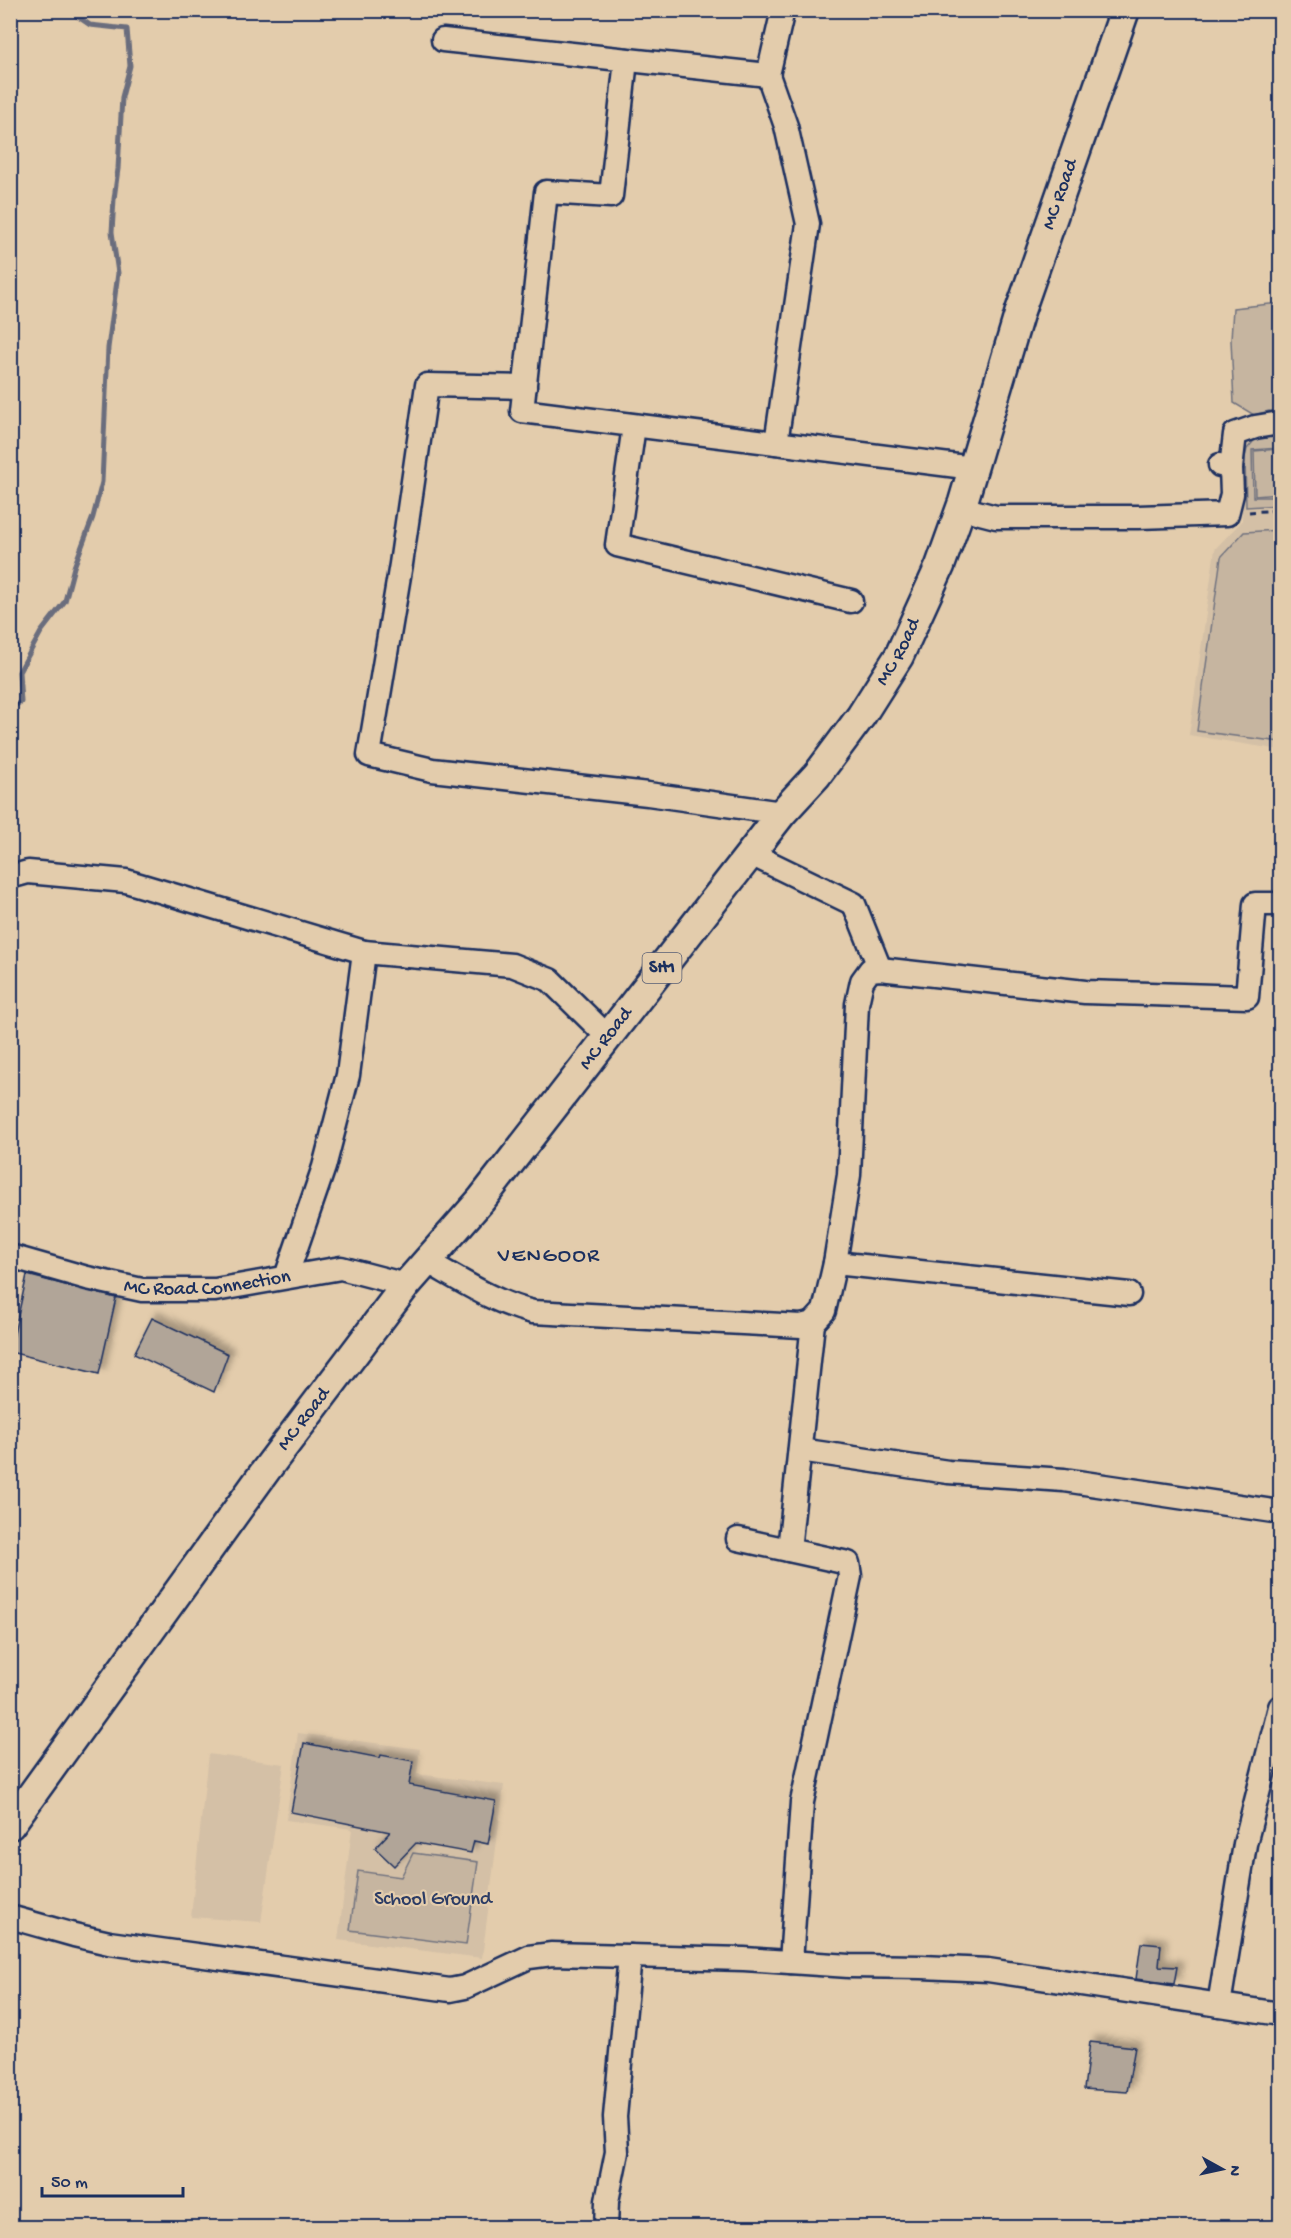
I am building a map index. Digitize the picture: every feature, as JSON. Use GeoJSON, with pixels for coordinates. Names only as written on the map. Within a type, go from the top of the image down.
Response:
{"type":"FeatureCollection","features":[{"type":"Feature","properties":{"kind":"main road","name":"MC Road"},"geometry":{"type":"LineString","coordinates":[[10,1825],[259,1479],[406,1286],[481,1200],[782,813],[817,775],[861,716],[899,656],[940,566],[961,508],[1020,311],[1125,10]]}},
{"type":"Feature","properties":{"kind":"street"},"geometry":{"type":"LineString","coordinates":[[776,443],[808,224],[786,126],[768,75],[783,10]]}},
{"type":"Feature","properties":{"kind":"street"},"geometry":{"type":"LineString","coordinates":[[443,40],[768,75]]}},
{"type":"Feature","properties":{"kind":"street"},"geometry":{"type":"LineString","coordinates":[[626,60],[611,196],[546,192],[522,411],[973,468]]}},
{"type":"Feature","properties":{"kind":"street"},"geometry":{"type":"LineString","coordinates":[[525,387],[428,385],[369,755],[432,770],[648,794],[782,813]]}},
{"type":"Feature","properties":{"kind":"street"},"geometry":{"type":"LineString","coordinates":[[961,508],[996,517],[1227,514],[1232,494],[1226,467],[1235,434],[1255,427],[1281,423]]}},
{"type":"Feature","properties":{"kind":"street"},"geometry":{"type":"LineString","coordinates":[[634,426],[617,545],[851,601]]}},
{"type":"Feature","properties":{"kind":"street"},"geometry":{"type":"LineString","coordinates":[[751,854],[854,904],[880,969]]}},
{"type":"Feature","properties":{"kind":"street"},"geometry":{"type":"LineString","coordinates":[[10,877],[28,872],[126,881],[364,952],[512,965],[550,980],[608,1037]]}},
{"type":"Feature","properties":{"kind":"street"},"geometry":{"type":"LineString","coordinates":[[428,1262],[496,1300],[533,1312],[801,1326],[813,1323],[825,1311],[835,1263],[849,1175],[857,1004],[862,981],[870,970],[880,969],[1085,992],[1247,997],[1255,904],[1281,904]]}},
{"type":"Feature","properties":{"kind":"street"},"geometry":{"type":"LineString","coordinates":[[286,1277],[324,1167],[348,1075],[364,952]]}},
{"type":"Feature","properties":{"kind":"street","name":"MC Road Connection"},"geometry":{"type":"LineString","coordinates":[[10,1256],[87,1278],[142,1290],[215,1290],[341,1268],[406,1286]]}},
{"type":"Feature","properties":{"kind":"street"},"geometry":{"type":"LineString","coordinates":[[835,1263],[1129,1294]]}},
{"type":"Feature","properties":{"kind":"street"},"geometry":{"type":"LineString","coordinates":[[789,1550],[813,1323]]}},
{"type":"Feature","properties":{"kind":"street"},"geometry":{"type":"LineString","coordinates":[[800,1450],[948,1472],[1064,1480],[1281,1512]]}},
{"type":"Feature","properties":{"kind":"street"},"geometry":{"type":"LineString","coordinates":[[738,1539],[848,1563],[850,1576],[802,1802],[791,1962]]}},
{"type":"Feature","properties":{"kind":"street"},"geometry":{"type":"LineString","coordinates":[[1219,2005],[1245,1844],[1281,1707]]}},
{"type":"Feature","properties":{"kind":"street"},"geometry":{"type":"LineString","coordinates":[[10,1917],[109,1943],[450,1989],[465,1987],[529,1957],[552,1954],[630,1956],[988,1970],[1281,2014]]}},
{"type":"Feature","properties":{"kind":"street"},"geometry":{"type":"LineString","coordinates":[[606,2228],[607,2201],[617,2152],[615,2117],[630,1956]]}},
{"type":"Feature","properties":{"kind":"path"},"geometry":{"type":"LineString","coordinates":[[1249,512],[1281,510]]}},
{"type":"Feature","properties":{"kind":"shaded area"},"geometry":{"type":"Polygon","coordinates":[[[1280,431],[1280,750],[1189,735],[1215,549],[1242,521],[1243,438],[1280,431]]]}},
{"type":"Feature","properties":{"kind":"shaded area"},"geometry":{"type":"Polygon","coordinates":[[[298,1733],[420,1749],[417,1774],[504,1785],[482,1958],[338,1940],[352,1829],[286,1820],[298,1733]]]}},
{"type":"Feature","properties":{"kind":"shaded area"},"geometry":{"type":"Polygon","coordinates":[[[208,1754],[284,1764],[261,1922],[191,1917],[208,1754]]]}},
{"type":"Feature","properties":{"kind":"green space"},"geometry":{"type":"Polygon","coordinates":[[[1280,304],[1280,412],[1269,411],[1254,415],[1234,403],[1231,340],[1233,308],[1280,304]]]}},
{"type":"Feature","properties":{"kind":"green space"},"geometry":{"type":"Polygon","coordinates":[[[1280,434],[1280,448],[1252,450],[1253,497],[1280,497],[1280,505],[1246,507],[1245,457],[1247,449],[1257,437],[1280,434]]]}},
{"type":"Feature","properties":{"kind":"green space"},"geometry":{"type":"Polygon","coordinates":[[[1280,449],[1280,494],[1255,496],[1254,451],[1280,449]]]}},
{"type":"Feature","properties":{"kind":"green space"},"geometry":{"type":"Polygon","coordinates":[[[1280,530],[1280,742],[1197,731],[1221,557],[1244,532],[1280,530]]]}},
{"type":"Feature","properties":{"kind":"green space","name":"School Ground"},"geometry":{"type":"Polygon","coordinates":[[[413,1853],[478,1862],[466,1945],[350,1930],[358,1871],[401,1877],[413,1853]]]}},
{"type":"Feature","properties":{"kind":"building"},"geometry":{"type":"Polygon","coordinates":[[[27,1275],[116,1298],[99,1374],[10,1352],[27,1275]]]}},
{"type":"Feature","properties":{"kind":"building"},"geometry":{"type":"Polygon","coordinates":[[[152,1318],[228,1354],[214,1392],[134,1354],[152,1318]]]}},
{"type":"Feature","properties":{"kind":"building"},"geometry":{"type":"Polygon","coordinates":[[[304,1743],[380,1758],[381,1755],[413,1761],[409,1785],[496,1801],[488,1844],[474,1841],[471,1853],[416,1843],[394,1866],[375,1848],[390,1832],[291,1812],[304,1743]]]}},
{"type":"Feature","properties":{"kind":"building"},"geometry":{"type":"Polygon","coordinates":[[[1141,1943],[1161,1945],[1159,1966],[1177,1967],[1174,1984],[1136,1979],[1141,1943]]]}},
{"type":"Feature","properties":{"kind":"building"},"geometry":{"type":"Polygon","coordinates":[[[1090,2042],[1135,2047],[1127,2092],[1084,2089],[1090,2042]]]}},
{"type":"Feature","properties":{"kind":"waterway"},"geometry":{"type":"LineString","coordinates":[[10,708],[21,702],[19,672],[41,632],[65,601],[102,482],[108,348],[118,273],[112,232],[114,199],[122,97],[130,66],[127,29],[90,25],[68,10]]}},
{"type":"Feature","properties":{"kind":"district","name":"VENGOOR"},"geometry":{"type":"Point","coordinates":[549,1257]}}]}
